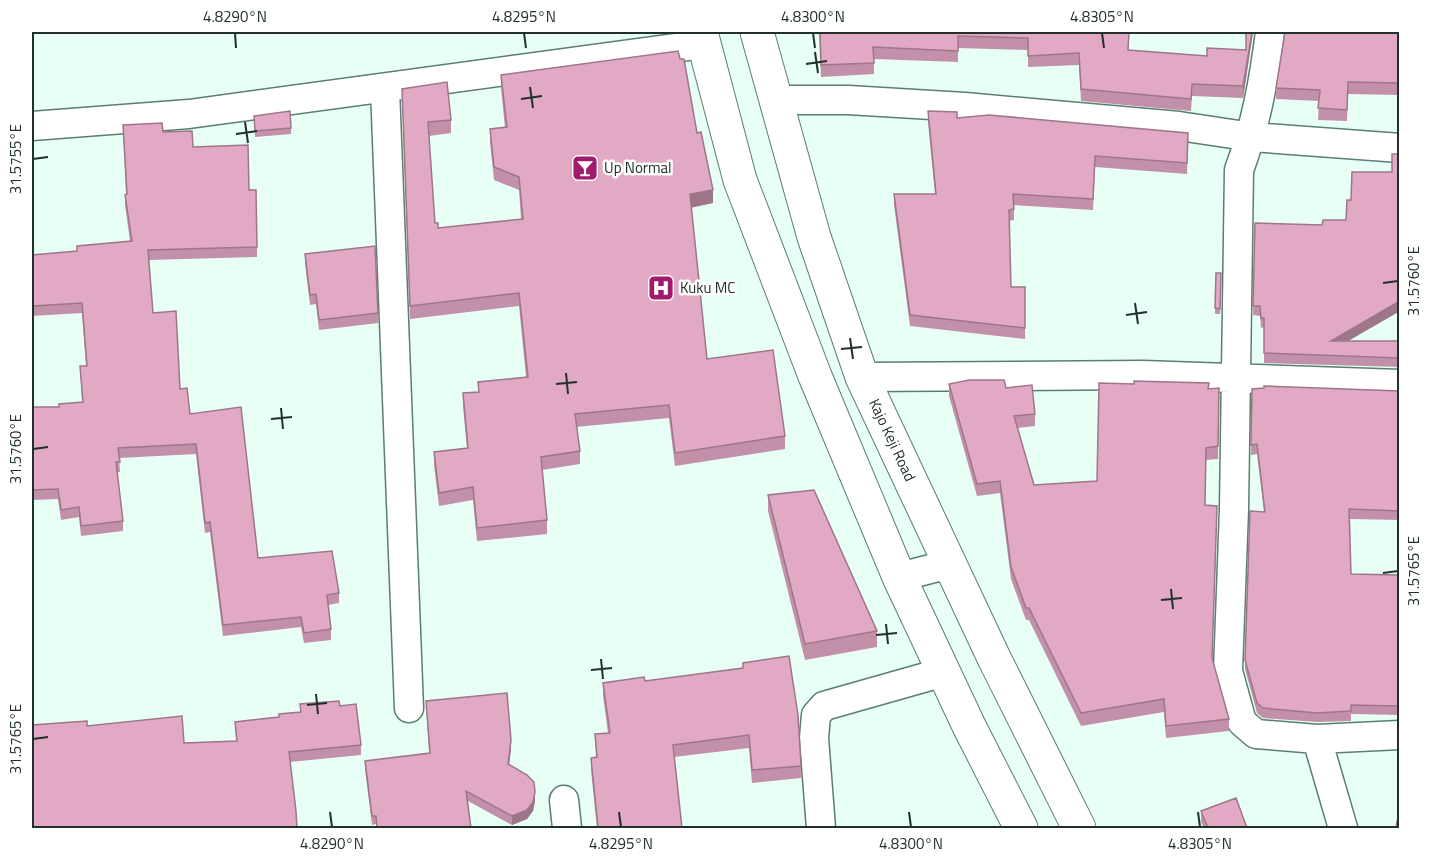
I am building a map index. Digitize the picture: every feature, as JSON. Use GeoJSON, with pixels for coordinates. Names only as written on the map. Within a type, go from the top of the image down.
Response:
{"type":"FeatureCollection","features":[{"type":"Feature","properties":{"kind":"main road","name":"Kajo Keji Road"},"geometry":{"type":"LineString","coordinates":[[757,32],[814,237],[862,377],[994,658],[1079,828]]}},
{"type":"Feature","properties":{"kind":"main road"},"geometry":{"type":"LineString","coordinates":[[702,38],[740,180],[815,376],[899,577],[1021,828]]}},
{"type":"Feature","properties":{"kind":"street"},"geometry":{"type":"LineString","coordinates":[[1270,32],[1251,137],[1239,170],[1232,600],[1228,671],[1242,722],[1256,734],[1317,739],[1400,735]]}},
{"type":"Feature","properties":{"kind":"street"},"geometry":{"type":"LineString","coordinates":[[32,126],[189,114],[385,89],[702,38]]}},
{"type":"Feature","properties":{"kind":"street"},"geometry":{"type":"LineString","coordinates":[[385,89],[409,708]]}},
{"type":"Feature","properties":{"kind":"street"},"geometry":{"type":"LineString","coordinates":[[776,100],[848,100],[965,107],[1179,126],[1251,137],[1400,148]]}},
{"type":"Feature","properties":{"kind":"street"},"geometry":{"type":"LineString","coordinates":[[862,377],[1143,375],[1400,384]]}},
{"type":"Feature","properties":{"kind":"street"},"geometry":{"type":"LineString","coordinates":[[899,577],[950,564]]}},
{"type":"Feature","properties":{"kind":"street"},"geometry":{"type":"LineString","coordinates":[[820,828],[814,738],[816,715],[824,706],[944,672]]}},
{"type":"Feature","properties":{"kind":"street"},"geometry":{"type":"LineString","coordinates":[[1317,739],[1343,828]]}},
{"type":"Feature","properties":{"kind":"street"},"geometry":{"type":"LineString","coordinates":[[564,800],[567,828]]}},
{"type":"Feature","properties":{"kind":"building"},"geometry":{"type":"Polygon","coordinates":[[[820,32],[1129,32],[1128,50],[1207,56],[1207,48],[1246,50],[1246,32],[1252,32],[1243,86],[1192,84],[1191,99],[1081,89],[1079,53],[1028,56],[1028,38],[958,36],[958,51],[873,47],[874,63],[821,65],[820,32]]]}},
{"type":"Feature","properties":{"kind":"building"},"geometry":{"type":"Polygon","coordinates":[[[1285,32],[1400,32],[1400,83],[1348,82],[1347,110],[1318,108],[1320,90],[1276,88],[1285,32]]]}},
{"type":"Feature","properties":{"kind":"building"},"geometry":{"type":"Polygon","coordinates":[[[678,51],[680,59],[684,59],[697,133],[701,132],[713,190],[690,194],[707,359],[773,350],[785,436],[675,453],[669,405],[575,414],[580,451],[541,457],[547,520],[477,528],[473,487],[439,493],[434,452],[468,448],[463,393],[479,392],[478,382],[528,377],[519,293],[410,306],[402,89],[447,82],[451,120],[428,122],[435,223],[438,223],[438,228],[523,219],[519,177],[494,167],[490,129],[507,127],[501,75],[678,51]]]}},
{"type":"Feature","properties":{"kind":"building"},"geometry":{"type":"Polygon","coordinates":[[[290,111],[291,128],[255,131],[254,116],[290,111]]]}},
{"type":"Feature","properties":{"kind":"building"},"geometry":{"type":"Polygon","coordinates":[[[928,111],[957,112],[957,118],[989,115],[1188,133],[1187,163],[1095,156],[1093,199],[1013,194],[1014,209],[1009,210],[1011,287],[1025,287],[1025,328],[910,315],[894,194],[936,194],[928,111]]]}},
{"type":"Feature","properties":{"kind":"building"},"geometry":{"type":"Polygon","coordinates":[[[162,123],[163,132],[192,131],[193,147],[248,145],[249,190],[256,190],[257,247],[148,250],[153,313],[176,311],[180,389],[187,388],[190,414],[241,407],[258,558],[332,551],[339,593],[327,595],[331,629],[304,633],[301,617],[223,625],[210,522],[205,523],[196,444],[118,448],[120,462],[116,462],[123,521],[81,526],[79,507],[61,510],[58,489],[32,490],[32,407],[59,407],[59,404],[83,402],[80,366],[87,366],[82,303],[32,306],[32,255],[77,251],[77,246],[132,241],[125,195],[127,194],[123,125],[162,123]]]}},
{"type":"Feature","properties":{"kind":"building"},"geometry":{"type":"Polygon","coordinates":[[[1392,154],[1400,154],[1400,301],[1331,341],[1400,341],[1400,358],[1264,353],[1264,318],[1261,318],[1260,306],[1253,306],[1255,223],[1322,225],[1323,220],[1346,220],[1347,200],[1351,200],[1352,172],[1392,172],[1392,154]]]}},
{"type":"Feature","properties":{"kind":"building"},"geometry":{"type":"Polygon","coordinates":[[[375,246],[378,313],[319,320],[316,294],[310,295],[305,254],[375,246]]]}},
{"type":"Feature","properties":{"kind":"building"},"geometry":{"type":"Polygon","coordinates":[[[1216,273],[1221,273],[1220,309],[1215,308],[1216,273]]]}},
{"type":"Feature","properties":{"kind":"building"},"geometry":{"type":"Polygon","coordinates":[[[969,380],[1004,380],[1006,388],[1032,385],[1035,414],[1014,416],[1034,485],[1097,481],[1099,383],[1134,384],[1134,381],[1209,383],[1208,389],[1219,388],[1218,446],[1206,448],[1205,505],[1217,506],[1212,658],[1229,719],[1166,726],[1164,699],[1081,713],[1029,608],[1026,608],[1011,567],[1000,481],[977,484],[949,384],[969,380]]]}},
{"type":"Feature","properties":{"kind":"building"},"geometry":{"type":"Polygon","coordinates":[[[1264,386],[1400,391],[1400,511],[1349,509],[1351,574],[1400,575],[1400,706],[1351,705],[1351,711],[1317,713],[1263,708],[1257,703],[1245,660],[1250,511],[1265,512],[1257,444],[1251,445],[1252,389],[1264,388],[1264,386]]]}},
{"type":"Feature","properties":{"kind":"building"},"geometry":{"type":"Polygon","coordinates":[[[814,490],[877,631],[805,644],[768,495],[814,490]]]}},
{"type":"Feature","properties":{"kind":"building"},"geometry":{"type":"Polygon","coordinates":[[[789,656],[798,715],[801,766],[752,770],[749,735],[673,745],[682,828],[598,828],[591,758],[597,757],[595,734],[610,733],[603,683],[644,677],[645,681],[743,668],[743,663],[789,656]]]}},
{"type":"Feature","properties":{"kind":"building"},"geometry":{"type":"Polygon","coordinates":[[[507,693],[511,740],[508,764],[534,782],[533,802],[527,810],[512,816],[466,791],[471,828],[377,828],[376,816],[372,816],[365,761],[430,753],[426,701],[507,693]]]}},
{"type":"Feature","properties":{"kind":"building"},"geometry":{"type":"Polygon","coordinates":[[[339,701],[340,706],[356,704],[361,745],[289,752],[297,828],[32,828],[32,725],[87,721],[87,726],[182,716],[184,743],[237,741],[235,722],[301,712],[300,704],[339,701]]]}},
{"type":"Feature","properties":{"kind":"building"},"geometry":{"type":"Polygon","coordinates":[[[1236,798],[1247,828],[1208,828],[1201,811],[1236,798]]]}},
{"type":"Feature","properties":{"kind":"building"},"geometry":{"type":"Polygon","coordinates":[[[1400,820],[1400,828],[1396,828],[1397,821],[1400,820]]]}},
{"type":"Feature","properties":{"kind":"place","name":"Up Normal"},"geometry":{"type":"Point","coordinates":[585,168]}},
{"type":"Feature","properties":{"kind":"place","name":"Kuku MC"},"geometry":{"type":"Point","coordinates":[661,288]}}]}
